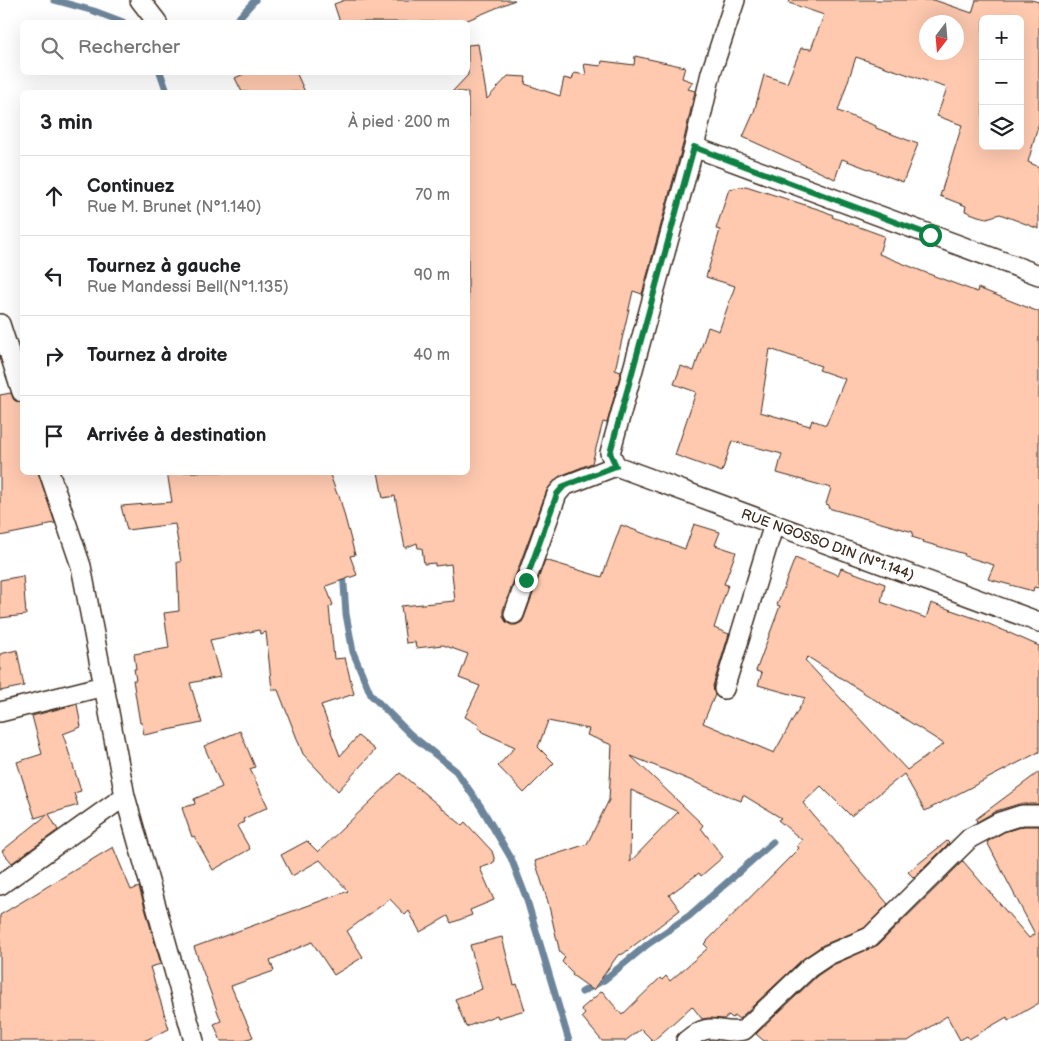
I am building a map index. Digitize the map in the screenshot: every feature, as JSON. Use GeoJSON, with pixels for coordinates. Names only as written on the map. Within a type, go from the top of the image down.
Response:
{"type":"FeatureCollection","features":[{"type":"Feature","properties":{"kind":"street"},"geometry":{"type":"LineString","coordinates":[[140,0],[155,20]]}},
{"type":"Feature","properties":{"kind":"street"},"geometry":{"type":"LineString","coordinates":[[514,614],[557,494],[564,486],[616,466],[610,453],[694,147],[711,73],[735,0]]}},
{"type":"Feature","properties":{"kind":"street"},"geometry":{"type":"LineString","coordinates":[[694,147],[1039,275]]}},
{"type":"Feature","properties":{"kind":"street"},"geometry":{"type":"LineString","coordinates":[[0,324],[20,386]]}},
{"type":"Feature","properties":{"kind":"street","name":"RUE NGOSSO DIN (N°1.144)"},"geometry":{"type":"LineString","coordinates":[[616,466],[1039,622]]}},
{"type":"Feature","properties":{"kind":"street"},"geometry":{"type":"LineString","coordinates":[[50,475],[81,566],[125,796],[194,1041]]}},
{"type":"Feature","properties":{"kind":"street"},"geometry":{"type":"LineString","coordinates":[[724,689],[774,524]]}},
{"type":"Feature","properties":{"kind":"street"},"geometry":{"type":"LineString","coordinates":[[0,712],[104,686]]}},
{"type":"Feature","properties":{"kind":"street"},"geometry":{"type":"LineString","coordinates":[[0,885],[125,796]]}},
{"type":"Feature","properties":{"kind":"street"},"geometry":{"type":"LineString","coordinates":[[686,1041],[697,1031],[714,1028],[744,1030],[810,967],[828,955],[870,937],[970,838],[1000,822],[1022,815],[1039,815]]}},
{"type":"Feature","properties":{"kind":"building"},"geometry":{"type":"Polygon","coordinates":[[[345,0],[515,0],[468,20],[339,20],[334,4],[345,0]]]}},
{"type":"Feature","properties":{"kind":"building"},"geometry":{"type":"Polygon","coordinates":[[[790,0],[934,0],[972,13],[976,0],[1031,0],[1039,2],[1039,123],[1028,162],[1039,167],[1039,229],[1000,214],[987,218],[978,216],[965,211],[966,206],[940,196],[962,125],[937,116],[947,88],[856,57],[838,111],[918,144],[903,182],[842,159],[835,179],[743,137],[754,112],[764,75],[787,83],[801,48],[811,49],[824,15],[789,3],[790,0]]]}},
{"type":"Feature","properties":{"kind":"building"},"geometry":{"type":"Polygon","coordinates":[[[478,44],[487,99],[508,76],[526,77],[525,84],[560,96],[564,78],[572,80],[574,73],[586,75],[584,64],[601,66],[602,61],[634,65],[635,56],[685,67],[682,78],[693,82],[688,89],[695,91],[683,144],[642,294],[633,291],[615,370],[621,372],[607,423],[603,422],[592,463],[560,476],[547,490],[503,610],[506,622],[516,625],[522,622],[545,560],[602,577],[621,525],[685,549],[694,524],[720,532],[715,545],[736,552],[724,584],[728,585],[714,628],[729,634],[713,686],[715,695],[703,723],[774,753],[805,698],[758,685],[762,673],[756,671],[780,606],[777,605],[795,558],[838,575],[841,568],[885,584],[881,602],[926,618],[931,603],[980,620],[1039,646],[1039,752],[925,811],[904,774],[851,816],[821,786],[803,803],[888,904],[864,928],[823,945],[804,958],[739,1019],[735,1016],[732,1018],[729,1015],[724,1019],[702,1019],[692,1006],[653,1041],[641,1029],[625,1041],[602,1041],[582,1017],[585,1014],[581,1009],[602,991],[622,1015],[660,978],[662,980],[666,976],[670,981],[708,948],[704,944],[799,848],[797,846],[802,840],[778,820],[781,818],[743,795],[741,801],[631,756],[703,825],[701,828],[723,857],[701,876],[699,873],[669,895],[680,910],[623,954],[618,955],[593,990],[572,975],[573,973],[562,962],[565,957],[560,953],[548,902],[535,861],[587,844],[609,800],[612,745],[587,735],[589,729],[548,721],[538,747],[554,763],[524,793],[498,766],[515,747],[482,732],[478,728],[479,725],[465,717],[480,686],[459,678],[468,654],[443,645],[416,648],[415,642],[406,643],[401,606],[455,601],[451,564],[435,566],[435,563],[424,564],[422,548],[418,548],[417,543],[405,548],[395,496],[383,498],[379,475],[470,475],[470,90],[454,90],[470,75],[470,45],[478,44]],[[808,657],[805,660],[907,770],[944,744],[808,657]],[[631,790],[630,862],[678,812],[631,790]]]}},
{"type":"Feature","properties":{"kind":"building"},"geometry":{"type":"Polygon","coordinates":[[[242,75],[297,75],[304,90],[241,90],[235,78],[242,75]]]}},
{"type":"Feature","properties":{"kind":"building"},"geometry":{"type":"Polygon","coordinates":[[[746,186],[824,211],[833,215],[832,217],[884,236],[879,254],[977,292],[978,288],[1039,312],[1039,588],[1034,587],[1033,591],[988,579],[994,565],[964,556],[965,554],[923,542],[912,537],[913,532],[828,508],[829,505],[826,504],[831,488],[777,473],[782,454],[732,441],[722,472],[675,455],[696,392],[674,384],[681,366],[694,371],[708,327],[719,331],[735,286],[706,277],[720,230],[716,229],[729,189],[746,186]],[[770,349],[760,412],[810,426],[812,420],[826,425],[845,379],[819,370],[821,366],[770,349]]]}},
{"type":"Feature","properties":{"kind":"building"},"geometry":{"type":"Polygon","coordinates":[[[11,393],[14,400],[20,403],[20,475],[39,475],[55,523],[44,525],[45,527],[0,536],[0,395],[11,393]]]}},
{"type":"Feature","properties":{"kind":"building"},"geometry":{"type":"Polygon","coordinates":[[[168,475],[330,475],[339,495],[355,555],[350,556],[357,575],[326,586],[333,605],[329,607],[334,659],[345,658],[354,694],[321,705],[340,756],[358,736],[375,750],[338,791],[303,754],[278,690],[272,690],[266,632],[260,634],[259,630],[210,640],[220,677],[190,683],[202,723],[144,735],[142,723],[140,723],[133,680],[136,680],[134,654],[169,648],[164,613],[179,611],[177,562],[181,562],[175,524],[127,530],[121,506],[172,502],[168,475]]]}},
{"type":"Feature","properties":{"kind":"building"},"geometry":{"type":"Polygon","coordinates":[[[23,576],[26,615],[0,618],[0,580],[23,576]]]}},
{"type":"Feature","properties":{"kind":"building"},"geometry":{"type":"Polygon","coordinates":[[[17,650],[24,686],[0,691],[0,654],[17,650]]]}},
{"type":"Feature","properties":{"kind":"building"},"geometry":{"type":"Polygon","coordinates":[[[77,704],[81,727],[63,734],[81,791],[74,793],[78,805],[49,814],[58,830],[12,863],[2,851],[48,814],[35,818],[17,762],[42,754],[32,716],[77,704]]]}},
{"type":"Feature","properties":{"kind":"building"},"geometry":{"type":"Polygon","coordinates":[[[240,731],[255,767],[250,769],[268,807],[243,819],[244,822],[237,826],[250,849],[213,870],[194,836],[192,837],[182,808],[195,804],[194,799],[222,787],[204,746],[240,731]]]}},
{"type":"Feature","properties":{"kind":"building"},"geometry":{"type":"Polygon","coordinates":[[[1039,772],[1039,804],[1019,804],[996,811],[977,822],[976,819],[1039,772]]]}},
{"type":"Feature","properties":{"kind":"building"},"geometry":{"type":"Polygon","coordinates":[[[400,773],[462,825],[465,822],[492,851],[495,861],[480,868],[494,900],[470,910],[472,915],[451,923],[448,916],[420,932],[409,911],[405,915],[390,899],[347,931],[363,957],[334,975],[312,942],[270,960],[274,971],[231,986],[253,1037],[242,1041],[221,1041],[214,1024],[221,1021],[194,947],[348,891],[320,860],[292,876],[281,855],[307,841],[318,852],[400,773]]]}},
{"type":"Feature","properties":{"kind":"building"},"geometry":{"type":"Polygon","coordinates":[[[1024,826],[1039,826],[1039,1003],[1008,1021],[1007,1017],[969,1039],[967,1036],[960,1040],[947,1016],[908,1041],[764,1041],[756,1034],[817,976],[833,965],[878,945],[963,861],[1029,938],[1035,934],[987,842],[1004,832],[1024,826]]]}},
{"type":"Feature","properties":{"kind":"building"},"geometry":{"type":"Polygon","coordinates":[[[947,841],[949,843],[914,878],[908,872],[947,841]]]}},
{"type":"Feature","properties":{"kind":"building"},"geometry":{"type":"Polygon","coordinates":[[[113,847],[131,890],[139,887],[161,964],[150,967],[169,1029],[144,1041],[0,1041],[0,915],[113,847]]]}},
{"type":"Feature","properties":{"kind":"building"},"geometry":{"type":"Polygon","coordinates":[[[502,937],[514,985],[517,984],[525,1010],[498,1018],[497,1015],[466,1027],[455,999],[482,989],[470,945],[502,937]]]}},
{"type":"Feature","properties":{"kind":"waterway"},"geometry":{"type":"LineString","coordinates":[[54,0],[118,20]]}},
{"type":"Feature","properties":{"kind":"waterway"},"geometry":{"type":"LineString","coordinates":[[237,20],[255,0]]}},
{"type":"Feature","properties":{"kind":"waterway"},"geometry":{"type":"LineString","coordinates":[[161,75],[166,90]]}},
{"type":"Feature","properties":{"kind":"waterway"},"geometry":{"type":"LineString","coordinates":[[343,571],[346,614],[353,652],[371,695],[410,734],[456,771],[481,807],[511,858],[526,897],[569,1041]]}},
{"type":"Feature","properties":{"kind":"waterway"},"geometry":{"type":"LineString","coordinates":[[582,992],[604,980],[648,944],[689,916],[773,842]]}},
{"type":"Feature","properties":{"kind":"route"},"geometry":{"type":"LineString","coordinates":[[526,580],[557,494],[564,486],[616,466],[610,453],[694,147],[930,235]]}}]}
